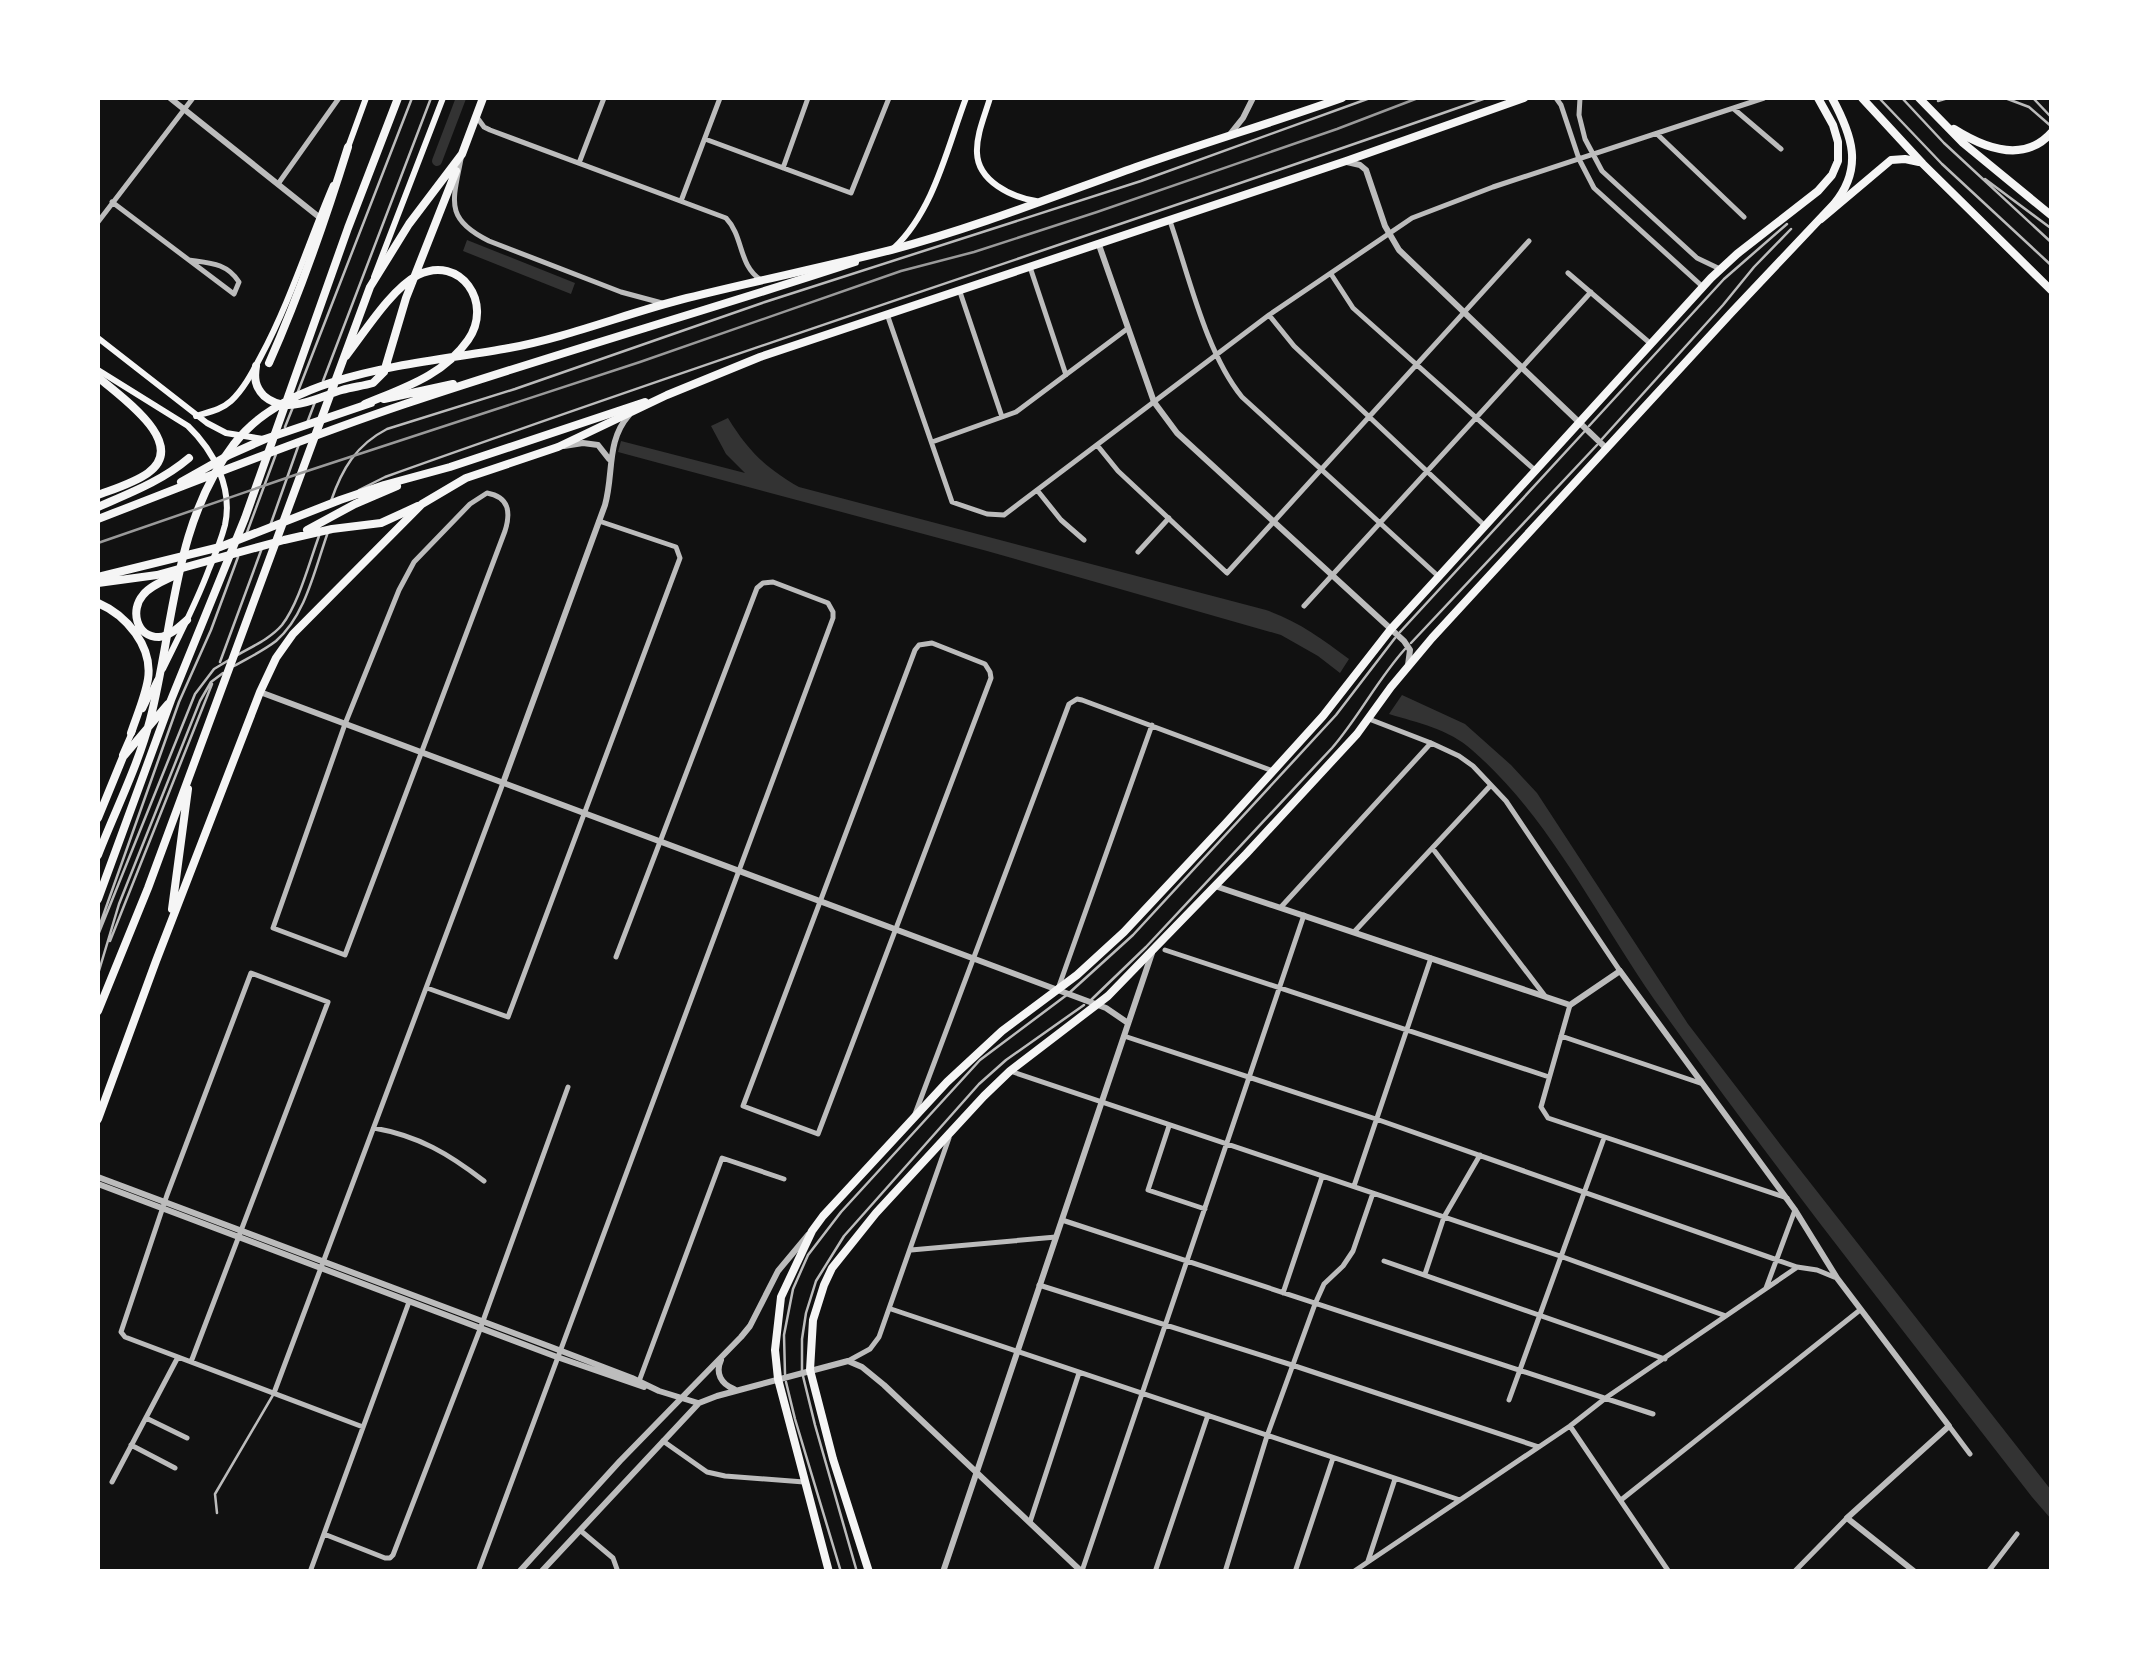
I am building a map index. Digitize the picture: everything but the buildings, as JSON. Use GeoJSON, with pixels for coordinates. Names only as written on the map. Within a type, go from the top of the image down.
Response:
{"type":"FeatureCollection","features":[{"type":"Feature","properties":{"kind":"main road"},"geometry":{"type":"LineString","coordinates":[[269,363],[320,236],[366,98]]}},
{"type":"Feature","properties":{"kind":"main road"},"geometry":{"type":"LineString","coordinates":[[98,899],[171,700],[207,628],[398,98]]}},
{"type":"Feature","properties":{"kind":"main road"},"geometry":{"type":"LineString","coordinates":[[98,1011],[148,888],[336,362],[370,287],[443,98]]}},
{"type":"Feature","properties":{"kind":"main road"},"geometry":{"type":"LineString","coordinates":[[256,366],[255,382],[259,389],[281,404],[301,404],[379,378],[483,98]]}},
{"type":"Feature","properties":{"kind":"main road"},"geometry":{"type":"LineString","coordinates":[[98,855],[148,729],[173,596],[200,506],[220,464],[248,428],[271,409],[308,390],[358,376],[546,340],[665,304],[894,249],[914,228],[925,208],[966,98]]}},
{"type":"Feature","properties":{"kind":"main road"},"geometry":{"type":"LineString","coordinates":[[990,98],[978,142],[981,167],[991,181],[1006,191],[1038,202]]}},
{"type":"Feature","properties":{"kind":"main road"},"geometry":{"type":"LineString","coordinates":[[98,519],[339,427],[712,309],[1342,98]]}},
{"type":"Feature","properties":{"kind":"main road"},"geometry":{"type":"LineString","coordinates":[[98,580],[220,547],[308,511],[667,395],[780,350],[1524,98]]}},
{"type":"Feature","properties":{"kind":"main road"},"geometry":{"type":"LineString","coordinates":[[829,1572],[804,1482],[775,1338],[781,1296],[812,1231],[914,1117],[989,1042],[1078,975],[1124,932],[1324,716],[1440,577],[1536,471],[1583,426],[1720,269],[1832,175],[1839,152],[1836,132],[1818,98]]}},
{"type":"Feature","properties":{"kind":"main road"},"geometry":{"type":"LineString","coordinates":[[869,1572],[806,1371],[813,1320],[832,1268],[876,1214],[1010,1070],[1152,952],[1215,886],[1369,720],[1407,667],[1603,445],[1840,197],[1852,162],[1850,134],[1832,98]]}},
{"type":"Feature","properties":{"kind":"main road"},"geometry":{"type":"LineString","coordinates":[[1862,98],[1923,164],[2052,290]]}},
{"type":"Feature","properties":{"kind":"main road"},"geometry":{"type":"LineString","coordinates":[[1919,98],[1992,168],[2052,216]]}},
{"type":"Feature","properties":{"kind":"main road"},"geometry":{"type":"LineString","coordinates":[[1934,115],[1994,149],[2022,149],[2050,133]]}},
{"type":"Feature","properties":{"kind":"main road"},"geometry":{"type":"LineString","coordinates":[[196,416],[230,403],[256,366],[348,148]]}},
{"type":"Feature","properties":{"kind":"main road"},"geometry":{"type":"LineString","coordinates":[[370,287],[409,224],[462,154]]}},
{"type":"Feature","properties":{"kind":"main road"},"geometry":{"type":"LineString","coordinates":[[1821,219],[1890,160],[1923,164]]}},
{"type":"Feature","properties":{"kind":"main road"},"geometry":{"type":"LineString","coordinates":[[158,496],[229,454],[434,374],[450,362],[472,334],[479,308],[472,290],[449,272],[420,274],[387,303],[336,362]]}},
{"type":"Feature","properties":{"kind":"main road"},"geometry":{"type":"LineString","coordinates":[[98,338],[196,416],[226,433],[265,439]]}},
{"type":"Feature","properties":{"kind":"main road"},"geometry":{"type":"LineString","coordinates":[[98,374],[188,426],[209,450],[222,478],[226,509],[220,540],[187,620],[132,733],[98,818]]}},
{"type":"Feature","properties":{"kind":"main road"},"geometry":{"type":"LineString","coordinates":[[98,374],[152,426],[160,444],[152,470],[98,496]]}},
{"type":"Feature","properties":{"kind":"main road"},"geometry":{"type":"LineString","coordinates":[[365,404],[492,376]]}},
{"type":"Feature","properties":{"kind":"main road"},"geometry":{"type":"LineString","coordinates":[[98,580],[157,575],[284,540],[381,523],[466,478],[558,447],[667,395]]}},
{"type":"Feature","properties":{"kind":"main road"},"geometry":{"type":"LineString","coordinates":[[98,507],[159,479],[190,458]]}},
{"type":"Feature","properties":{"kind":"main road"},"geometry":{"type":"LineString","coordinates":[[284,540],[427,474]]}},
{"type":"Feature","properties":{"kind":"main road"},"geometry":{"type":"LineString","coordinates":[[98,1119],[170,923],[276,658],[293,634],[422,504]]}},
{"type":"Feature","properties":{"kind":"main road"},"geometry":{"type":"LineString","coordinates":[[187,620],[160,637],[146,633],[138,625],[136,615],[138,604],[150,588],[190,567]]}},
{"type":"Feature","properties":{"kind":"main road"},"geometry":{"type":"LineString","coordinates":[[98,603],[126,621],[138,637],[148,664],[148,682],[132,733]]}},
{"type":"Feature","properties":{"kind":"main road"},"geometry":{"type":"LineString","coordinates":[[117,768],[171,700]]}},
{"type":"Feature","properties":{"kind":"main road"},"geometry":{"type":"LineString","coordinates":[[170,923],[192,766]]}},
{"type":"Feature","properties":{"kind":"street"},"geometry":{"type":"LineString","coordinates":[[170,98],[319,217]]}},
{"type":"Feature","properties":{"kind":"street"},"geometry":{"type":"LineString","coordinates":[[98,222],[193,98]]}},
{"type":"Feature","properties":{"kind":"street"},"geometry":{"type":"LineString","coordinates":[[278,184],[339,98]]}},
{"type":"Feature","properties":{"kind":"street"},"geometry":{"type":"LineString","coordinates":[[579,163],[604,98]]}},
{"type":"Feature","properties":{"kind":"street"},"geometry":{"type":"LineString","coordinates":[[681,201],[720,98]]}},
{"type":"Feature","properties":{"kind":"street"},"geometry":{"type":"LineString","coordinates":[[782,168],[808,98]]}},
{"type":"Feature","properties":{"kind":"street"},"geometry":{"type":"LineString","coordinates":[[704,140],[850,193],[888,98]]}},
{"type":"Feature","properties":{"kind":"street"},"geometry":{"type":"LineString","coordinates":[[1231,133],[1253,98]]}},
{"type":"Feature","properties":{"kind":"street"},"geometry":{"type":"LineString","coordinates":[[1556,98],[1587,177],[1601,196],[1703,288]]}},
{"type":"Feature","properties":{"kind":"street"},"geometry":{"type":"LineString","coordinates":[[1580,98],[1579,115],[1592,155],[1602,171],[1698,258],[1720,269]]}},
{"type":"Feature","properties":{"kind":"street"},"geometry":{"type":"LineString","coordinates":[[887,314],[952,502],[999,516],[1269,315],[1422,213],[1764,98]]}},
{"type":"Feature","properties":{"kind":"street"},"geometry":{"type":"LineString","coordinates":[[1734,109],[1781,149]]}},
{"type":"Feature","properties":{"kind":"street"},"geometry":{"type":"LineString","coordinates":[[476,116],[490,130],[719,214],[731,222],[746,264],[760,280]]}},
{"type":"Feature","properties":{"kind":"street"},"geometry":{"type":"LineString","coordinates":[[1656,134],[1744,217]]}},
{"type":"Feature","properties":{"kind":"street"},"geometry":{"type":"LineString","coordinates":[[462,154],[455,208],[458,218],[470,230],[621,292],[665,304]]}},
{"type":"Feature","properties":{"kind":"street"},"geometry":{"type":"LineString","coordinates":[[1346,161],[1366,170],[1388,233],[1399,250],[1603,445]]}},
{"type":"Feature","properties":{"kind":"street"},"geometry":{"type":"LineString","coordinates":[[112,202],[234,294],[238,278],[224,266],[189,260]]}},
{"type":"Feature","properties":{"kind":"street"},"geometry":{"type":"LineString","coordinates":[[1170,221],[1215,354],[1232,384],[1320,470],[1440,577]]}},
{"type":"Feature","properties":{"kind":"street"},"geometry":{"type":"LineString","coordinates":[[1097,445],[1118,471],[1227,572],[1529,242]]}},
{"type":"Feature","properties":{"kind":"street"},"geometry":{"type":"LineString","coordinates":[[1099,244],[1154,402],[1177,433],[1408,646],[1411,654],[1407,667]]}},
{"type":"Feature","properties":{"kind":"street"},"geometry":{"type":"LineString","coordinates":[[1030,267],[1066,375]]}},
{"type":"Feature","properties":{"kind":"street"},"geometry":{"type":"LineString","coordinates":[[1568,273],[1651,344]]}},
{"type":"Feature","properties":{"kind":"street"},"geometry":{"type":"LineString","coordinates":[[1331,274],[1353,308],[1536,471]]}},
{"type":"Feature","properties":{"kind":"street"},"geometry":{"type":"LineString","coordinates":[[959,290],[1002,417]]}},
{"type":"Feature","properties":{"kind":"street"},"geometry":{"type":"LineString","coordinates":[[1304,606],[1591,292]]}},
{"type":"Feature","properties":{"kind":"street"},"geometry":{"type":"LineString","coordinates":[[1269,315],[1294,346],[1486,527]]}},
{"type":"Feature","properties":{"kind":"street"},"geometry":{"type":"LineString","coordinates":[[932,442],[1016,412],[1127,329]]}},
{"type":"Feature","properties":{"kind":"street"},"geometry":{"type":"LineString","coordinates":[[274,1393],[599,521],[611,481],[614,440],[634,411]]}},
{"type":"Feature","properties":{"kind":"street"},"geometry":{"type":"LineString","coordinates":[[558,447],[598,445],[611,464]]}},
{"type":"Feature","properties":{"kind":"street"},"geometry":{"type":"LineString","coordinates":[[1038,490],[1061,520],[1084,540]]}},
{"type":"Feature","properties":{"kind":"street"},"geometry":{"type":"LineString","coordinates":[[496,494],[508,508],[505,531],[345,955],[273,928],[345,724],[414,562],[476,498],[496,494]]}},
{"type":"Feature","properties":{"kind":"street"},"geometry":{"type":"LineString","coordinates":[[1138,552],[1169,518]]}},
{"type":"Feature","properties":{"kind":"street"},"geometry":{"type":"LineString","coordinates":[[427,988],[508,1017],[680,558],[676,547],[599,521]]}},
{"type":"Feature","properties":{"kind":"street"},"geometry":{"type":"LineString","coordinates":[[478,1572],[834,612],[828,603],[773,582],[757,588],[616,957]]}},
{"type":"Feature","properties":{"kind":"street"},"geometry":{"type":"LineString","coordinates":[[932,644],[985,664],[991,678],[818,1134],[744,1106],[819,902],[914,650],[919,645],[932,644]]}},
{"type":"Feature","properties":{"kind":"street"},"geometry":{"type":"LineString","coordinates":[[260,692],[1093,1003],[1128,1023]]}},
{"type":"Feature","properties":{"kind":"street"},"geometry":{"type":"LineString","coordinates":[[914,1117],[1073,700],[1274,771]]}},
{"type":"Feature","properties":{"kind":"street"},"geometry":{"type":"LineString","coordinates":[[1369,720],[1459,756],[1506,801],[1620,971],[1787,1198],[1837,1278],[1970,1454]]}},
{"type":"Feature","properties":{"kind":"street"},"geometry":{"type":"LineString","coordinates":[[1058,990],[1152,726]]}},
{"type":"Feature","properties":{"kind":"street"},"geometry":{"type":"LineString","coordinates":[[1281,907],[1431,743]]}},
{"type":"Feature","properties":{"kind":"street"},"geometry":{"type":"LineString","coordinates":[[1354,932],[1491,785]]}},
{"type":"Feature","properties":{"kind":"street"},"geometry":{"type":"LineString","coordinates":[[1433,850],[1545,996]]}},
{"type":"Feature","properties":{"kind":"street"},"geometry":{"type":"LineString","coordinates":[[1215,886],[1570,1005]]}},
{"type":"Feature","properties":{"kind":"street"},"geometry":{"type":"LineString","coordinates":[[848,1362],[884,1384],[1083,1571],[1304,915]]}},
{"type":"Feature","properties":{"kind":"street"},"geometry":{"type":"LineString","coordinates":[[1165,950],[1549,1077]]}},
{"type":"Feature","properties":{"kind":"street"},"geometry":{"type":"LineString","coordinates":[[943,1572],[1152,952]]}},
{"type":"Feature","properties":{"kind":"street"},"geometry":{"type":"LineString","coordinates":[[1354,1186],[1431,958]]}},
{"type":"Feature","properties":{"kind":"street"},"geometry":{"type":"LineString","coordinates":[[1620,971],[1570,1005],[1541,1107],[1543,1112],[1548,1118],[1604,1138],[1787,1198]]}},
{"type":"Feature","properties":{"kind":"street"},"geometry":{"type":"LineString","coordinates":[[192,1362],[328,1002],[250,973],[121,1332],[125,1336],[192,1362],[364,1427]]}},
{"type":"Feature","properties":{"kind":"street"},"geometry":{"type":"LineString","coordinates":[[1124,1036],[1837,1278]]}},
{"type":"Feature","properties":{"kind":"street"},"geometry":{"type":"LineString","coordinates":[[1561,1036],[1701,1083]]}},
{"type":"Feature","properties":{"kind":"street"},"geometry":{"type":"LineString","coordinates":[[1010,1070],[1726,1316]]}},
{"type":"Feature","properties":{"kind":"street"},"geometry":{"type":"LineString","coordinates":[[324,1534],[390,1558],[482,1324],[568,1087]]}},
{"type":"Feature","properties":{"kind":"street"},"geometry":{"type":"LineString","coordinates":[[1169,1125],[1148,1190],[1205,1208]]}},
{"type":"Feature","properties":{"kind":"street"},"geometry":{"type":"LineString","coordinates":[[374,1128],[428,1144],[452,1156],[484,1181]]}},
{"type":"Feature","properties":{"kind":"street"},"geometry":{"type":"LineString","coordinates":[[541,1572],[700,1403],[848,1362],[876,1343],[951,1131]]}},
{"type":"Feature","properties":{"kind":"street"},"geometry":{"type":"LineString","coordinates":[[1509,1400],[1604,1138]]}},
{"type":"Feature","properties":{"kind":"street"},"geometry":{"type":"LineString","coordinates":[[1425,1274],[1444,1218],[1480,1155]]}},
{"type":"Feature","properties":{"kind":"street"},"geometry":{"type":"LineString","coordinates":[[638,1383],[722,1158],[784,1180]]}},
{"type":"Feature","properties":{"kind":"street"},"geometry":{"type":"LineString","coordinates":[[1282,1293],[1322,1177]]}},
{"type":"Feature","properties":{"kind":"street"},"geometry":{"type":"LineString","coordinates":[[98,1180],[558,1354],[700,1403]]}},
{"type":"Feature","properties":{"kind":"street"},"geometry":{"type":"LineString","coordinates":[[1225,1572],[1267,1436],[1315,1304],[1324,1284],[1348,1259],[1373,1193]]}},
{"type":"Feature","properties":{"kind":"street"},"geometry":{"type":"LineString","coordinates":[[1766,1290],[1795,1210]]}},
{"type":"Feature","properties":{"kind":"street"},"geometry":{"type":"LineString","coordinates":[[1062,1220],[1653,1414]]}},
{"type":"Feature","properties":{"kind":"street"},"geometry":{"type":"LineString","coordinates":[[519,1572],[750,1326],[778,1271],[812,1231]]}},
{"type":"Feature","properties":{"kind":"street"},"geometry":{"type":"LineString","coordinates":[[911,1250],[1056,1237]]}},
{"type":"Feature","properties":{"kind":"street"},"geometry":{"type":"LineString","coordinates":[[1384,1261],[1665,1359]]}},
{"type":"Feature","properties":{"kind":"street"},"geometry":{"type":"LineString","coordinates":[[1353,1572],[1797,1267]]}},
{"type":"Feature","properties":{"kind":"street"},"geometry":{"type":"LineString","coordinates":[[1040,1286],[1539,1447]]}},
{"type":"Feature","properties":{"kind":"street"},"geometry":{"type":"LineString","coordinates":[[310,1572],[411,1297]]}},
{"type":"Feature","properties":{"kind":"street"},"geometry":{"type":"LineString","coordinates":[[891,1309],[1460,1500]]}},
{"type":"Feature","properties":{"kind":"street"},"geometry":{"type":"LineString","coordinates":[[1621,1500],[1860,1310]]}},
{"type":"Feature","properties":{"kind":"street"},"geometry":{"type":"LineString","coordinates":[[112,1482],[178,1356]]}},
{"type":"Feature","properties":{"kind":"street"},"geometry":{"type":"LineString","coordinates":[[722,1358],[720,1378],[738,1390]]}},
{"type":"Feature","properties":{"kind":"street"},"geometry":{"type":"LineString","coordinates":[[1030,1522],[1079,1372]]}},
{"type":"Feature","properties":{"kind":"street"},"geometry":{"type":"LineString","coordinates":[[1155,1572],[1208,1416]]}},
{"type":"Feature","properties":{"kind":"street"},"geometry":{"type":"LineString","coordinates":[[146,1418],[187,1438]]}},
{"type":"Feature","properties":{"kind":"street"},"geometry":{"type":"LineString","coordinates":[[1570,1426],[1670,1572]]}},
{"type":"Feature","properties":{"kind":"street"},"geometry":{"type":"LineString","coordinates":[[1794,1572],[1948,1426]]}},
{"type":"Feature","properties":{"kind":"street"},"geometry":{"type":"LineString","coordinates":[[663,1440],[707,1472],[804,1482]]}},
{"type":"Feature","properties":{"kind":"street"},"geometry":{"type":"LineString","coordinates":[[131,1446],[175,1468]]}},
{"type":"Feature","properties":{"kind":"street"},"geometry":{"type":"LineString","coordinates":[[1295,1572],[1332,1458]]}},
{"type":"Feature","properties":{"kind":"street"},"geometry":{"type":"LineString","coordinates":[[1368,1562],[1395,1479]]}},
{"type":"Feature","properties":{"kind":"street"},"geometry":{"type":"LineString","coordinates":[[1847,1518],[1916,1572]]}},
{"type":"Feature","properties":{"kind":"street"},"geometry":{"type":"LineString","coordinates":[[580,1530],[613,1558],[618,1572]]}},
{"type":"Feature","properties":{"kind":"street"},"geometry":{"type":"LineString","coordinates":[[1988,1572],[2018,1534]]}},
{"type":"Feature","properties":{"kind":"lane"},"geometry":{"type":"LineString","coordinates":[[310,348],[412,98]]}},
{"type":"Feature","properties":{"kind":"lane"},"geometry":{"type":"LineString","coordinates":[[336,362],[431,98]]}},
{"type":"Feature","properties":{"kind":"lane"},"geometry":{"type":"LineString","coordinates":[[98,932],[195,694],[214,669],[270,636],[282,624],[304,577],[340,476],[368,440],[386,429],[1141,181],[1370,98]]}},
{"type":"Feature","properties":{"kind":"lane"},"geometry":{"type":"LineString","coordinates":[[98,974],[119,904],[200,701],[219,676],[276,641],[291,624],[337,512],[366,485],[866,308],[1486,98]]}},
{"type":"Feature","properties":{"kind":"lane"},"geometry":{"type":"LineString","coordinates":[[1880,98],[1915,138],[2052,266]]}},
{"type":"Feature","properties":{"kind":"lane"},"geometry":{"type":"LineString","coordinates":[[1902,98],[2052,244]]}},
{"type":"Feature","properties":{"kind":"lane"},"geometry":{"type":"LineString","coordinates":[[1938,101],[1948,98]]}},
{"type":"Feature","properties":{"kind":"lane"},"geometry":{"type":"LineString","coordinates":[[2005,98],[2029,107],[2050,133]]}},
{"type":"Feature","properties":{"kind":"lane"},"geometry":{"type":"LineString","coordinates":[[2033,98],[2052,118]]}},
{"type":"Feature","properties":{"kind":"lane"},"geometry":{"type":"LineString","coordinates":[[1972,170],[2052,230]]}},
{"type":"Feature","properties":{"kind":"lane"},"geometry":{"type":"LineString","coordinates":[[841,1572],[781,1378],[793,1288],[821,1236],[980,1060],[1068,994],[1133,935],[1336,715],[1394,632],[1583,426],[1724,279],[1787,224]]}},
{"type":"Feature","properties":{"kind":"lane"},"geometry":{"type":"LineString","coordinates":[[857,1572],[814,1424],[801,1351],[806,1313],[816,1281],[836,1246],[980,1084],[1017,1052],[1093,1003],[1160,933],[1351,726],[1388,668],[1603,445],[1791,229]]}},
{"type":"Feature","properties":{"kind":"lane"},"geometry":{"type":"LineString","coordinates":[[104,956],[244,614]]}},
{"type":"Feature","properties":{"kind":"lane"},"geometry":{"type":"LineString","coordinates":[[98,932],[207,628]]}},
{"type":"Feature","properties":{"kind":"lane"},"geometry":{"type":"LineString","coordinates":[[217,1513],[215,1494],[274,1393]]}},
{"type":"Feature","properties":{"kind":"shaded area"},"geometry":{"type":"Polygon","coordinates":[[[467,240],[575,283],[571,294],[463,251],[467,240]]]}},
{"type":"Feature","properties":{"kind":"shaded area"},"geometry":{"type":"Polygon","coordinates":[[[728,418],[759,458],[799,487],[1266,610],[1299,625],[1349,659],[1340,673],[1281,635],[618,452],[621,441],[745,473],[726,454],[711,426],[728,418]]]}},
{"type":"Feature","properties":{"kind":"shaded area"},"geometry":{"type":"Polygon","coordinates":[[[1402,695],[1465,724],[1537,793],[1688,1024],[2051,1490],[2051,1519],[1709,1075],[1528,809],[1463,743],[1433,728],[1389,714],[1402,695]]]}},
{"type":"Feature","properties":{"kind":"waterway"},"geometry":{"type":"LineString","coordinates":[[437,161],[461,98]]}},
{"type":"Feature","properties":{"kind":"railway"},"geometry":{"type":"LineString","coordinates":[[98,543],[901,271],[1097,212],[1418,98]]}}]}
